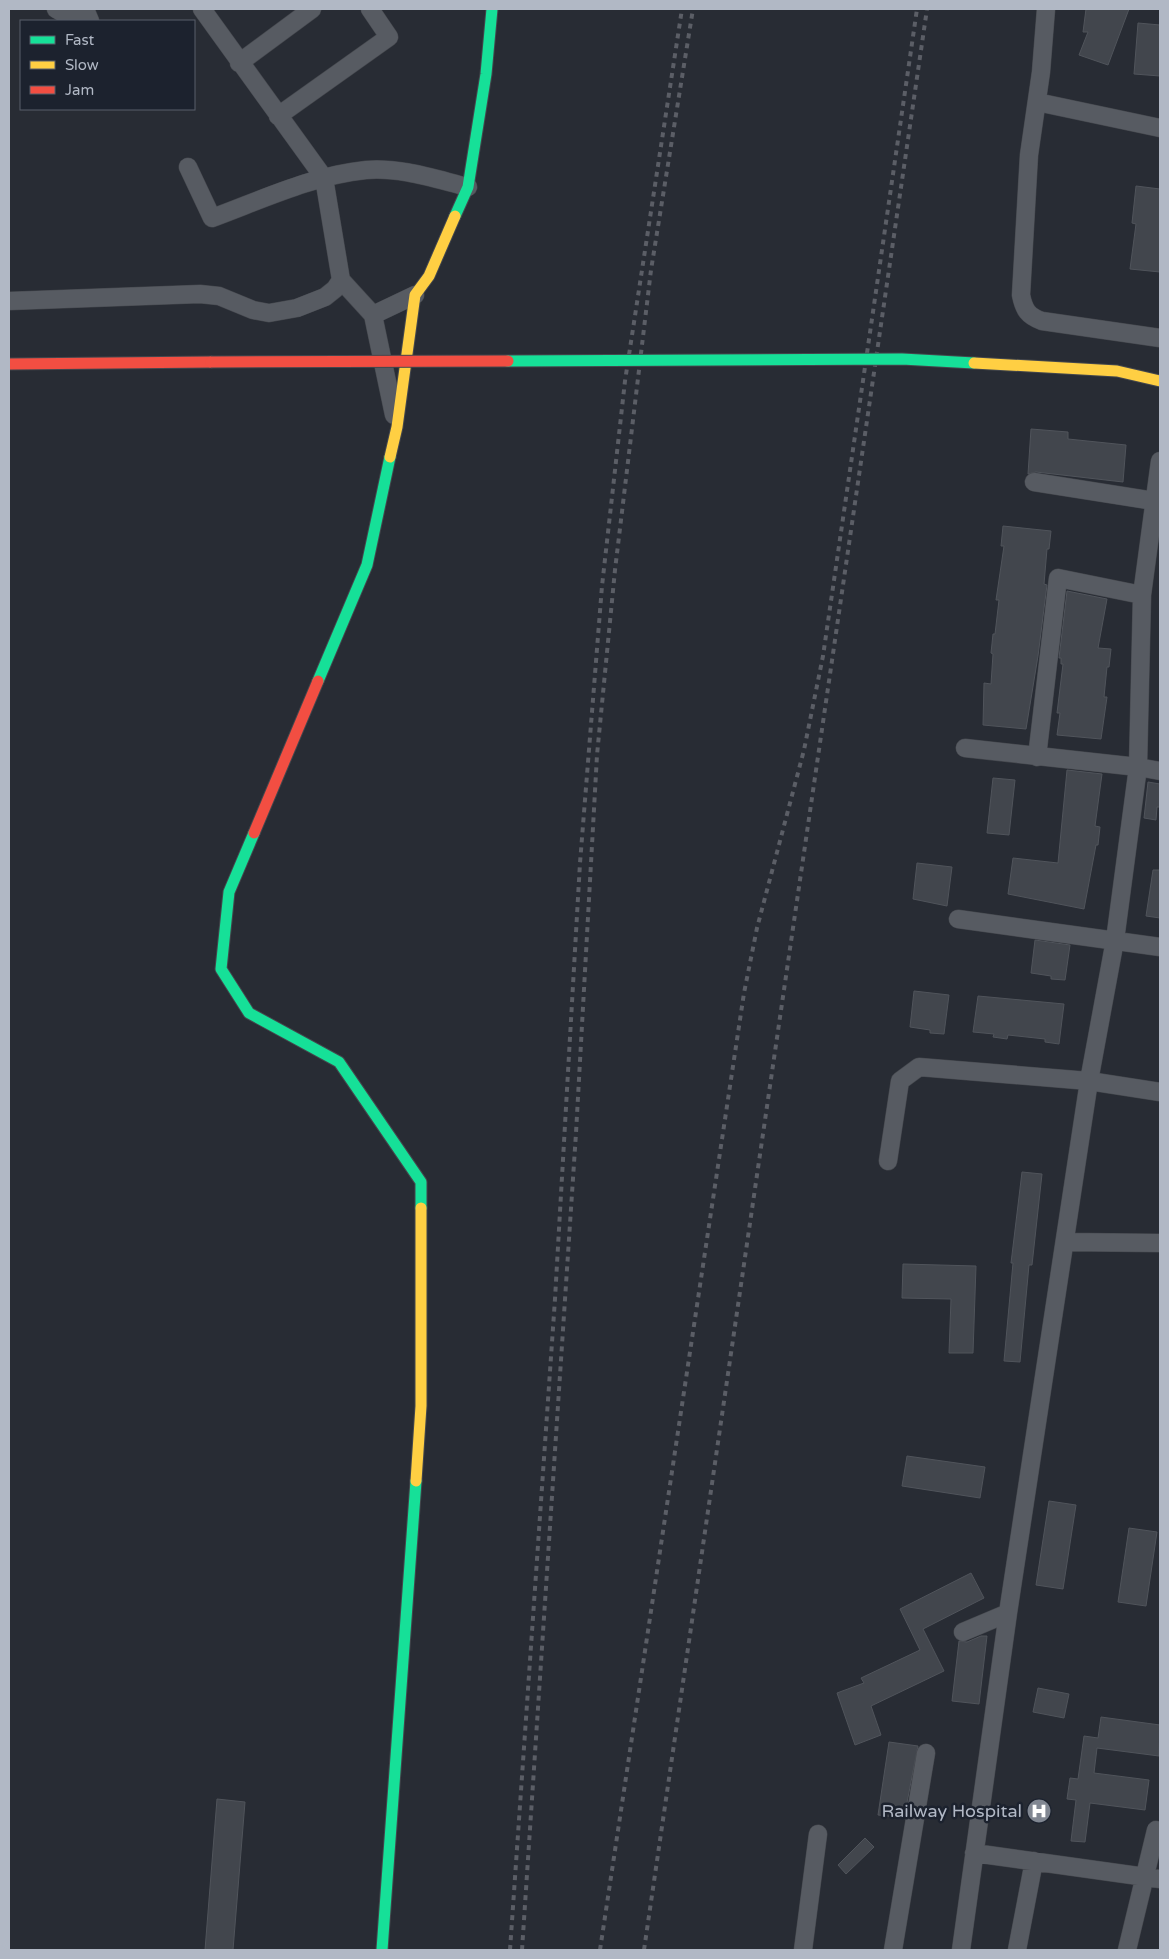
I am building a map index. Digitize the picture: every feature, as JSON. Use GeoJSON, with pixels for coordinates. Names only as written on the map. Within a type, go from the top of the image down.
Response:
{"type":"FeatureCollection","features":[{"type":"Feature","properties":{"kind":"street"},"geometry":{"type":"LineString","coordinates":[[56,9],[76,20]]}},
{"type":"Feature","properties":{"kind":"street"},"geometry":{"type":"LineString","coordinates":[[202,9],[239,63],[324,178],[341,280],[373,315],[397,427]]}},
{"type":"Feature","properties":{"kind":"street"},"geometry":{"type":"LineString","coordinates":[[239,63],[312,9]]}},
{"type":"Feature","properties":{"kind":"street"},"geometry":{"type":"LineString","coordinates":[[278,116],[389,37],[370,9]]}},
{"type":"Feature","properties":{"kind":"street"},"geometry":{"type":"LineString","coordinates":[[373,315],[415,295],[429,276],[468,187],[486,74],[492,9]]}},
{"type":"Feature","properties":{"kind":"street"},"geometry":{"type":"LineString","coordinates":[[1046,9],[1037,102],[1029,155],[1022,295],[1024,309],[1031,318],[1042,321],[1160,338]]}},
{"type":"Feature","properties":{"kind":"street"},"geometry":{"type":"LineString","coordinates":[[1037,102],[1160,128]]}},
{"type":"Feature","properties":{"kind":"street"},"geometry":{"type":"LineString","coordinates":[[188,167],[212,218],[324,178],[367,170],[411,173],[468,187]]}},
{"type":"Feature","properties":{"kind":"street"},"geometry":{"type":"LineString","coordinates":[[9,301],[200,294],[219,296],[252,310],[269,313],[297,308],[325,297],[335,289],[341,280]]}},
{"type":"Feature","properties":{"kind":"street"},"geometry":{"type":"LineString","coordinates":[[382,1950],[422,1406],[421,1182],[339,1062],[295,1040],[250,1012],[221,969],[230,892],[367,565],[397,427],[415,295]]}},
{"type":"Feature","properties":{"kind":"street"},"geometry":{"type":"LineString","coordinates":[[9,364],[902,359],[1117,371],[1160,381]]}},
{"type":"Feature","properties":{"kind":"street"},"geometry":{"type":"LineString","coordinates":[[961,1950],[1008,1612],[1089,1081],[1115,940],[1138,766],[1142,596],[1160,461]]}},
{"type":"Feature","properties":{"kind":"street"},"geometry":{"type":"LineString","coordinates":[[1034,482],[1154,500]]}},
{"type":"Feature","properties":{"kind":"street"},"geometry":{"type":"LineString","coordinates":[[1037,757],[1058,578],[1142,596]]}},
{"type":"Feature","properties":{"kind":"street"},"geometry":{"type":"LineString","coordinates":[[965,748],[1037,757],[1138,766],[1160,772]]}},
{"type":"Feature","properties":{"kind":"street"},"geometry":{"type":"LineString","coordinates":[[958,919],[1115,940],[1160,948]]}},
{"type":"Feature","properties":{"kind":"street"},"geometry":{"type":"LineString","coordinates":[[888,1162],[900,1082],[919,1066],[1089,1081],[1160,1092]]}},
{"type":"Feature","properties":{"kind":"street"},"geometry":{"type":"LineString","coordinates":[[1065,1242],[1160,1244]]}},
{"type":"Feature","properties":{"kind":"street"},"geometry":{"type":"LineString","coordinates":[[963,1632],[1008,1612]]}},
{"type":"Feature","properties":{"kind":"street"},"geometry":{"type":"LineString","coordinates":[[894,1950],[926,1754]]}},
{"type":"Feature","properties":{"kind":"street"},"geometry":{"type":"LineString","coordinates":[[1127,1950],[1153,1878],[1156,1830]]}},
{"type":"Feature","properties":{"kind":"street"},"geometry":{"type":"LineString","coordinates":[[803,1950],[818,1834]]}},
{"type":"Feature","properties":{"kind":"street"},"geometry":{"type":"LineString","coordinates":[[974,1853],[1153,1878]]}},
{"type":"Feature","properties":{"kind":"street"},"geometry":{"type":"LineString","coordinates":[[1016,1950],[1034,1861]]}},
{"type":"Feature","properties":{"kind":"building"},"geometry":{"type":"Polygon","coordinates":[[[1086,9],[1129,9],[1108,65],[1079,55],[1088,32],[1083,32],[1086,9]]]}},
{"type":"Feature","properties":{"kind":"building"},"geometry":{"type":"Polygon","coordinates":[[[1138,23],[1160,25],[1160,76],[1134,74],[1138,23]]]}},
{"type":"Feature","properties":{"kind":"building"},"geometry":{"type":"Polygon","coordinates":[[[1136,186],[1160,189],[1160,272],[1130,269],[1136,224],[1132,223],[1136,186]]]}},
{"type":"Feature","properties":{"kind":"building"},"geometry":{"type":"Polygon","coordinates":[[[1031,429],[1068,432],[1068,439],[1126,445],[1123,482],[1036,472],[1028,474],[1031,429]]]}},
{"type":"Feature","properties":{"kind":"building"},"geometry":{"type":"Polygon","coordinates":[[[1003,526],[1051,531],[1049,549],[1047,549],[1044,584],[1047,585],[1026,729],[983,725],[984,683],[991,684],[993,654],[991,653],[993,634],[995,634],[999,600],[996,600],[1004,546],[1001,546],[1003,526]]]}},
{"type":"Feature","properties":{"kind":"building"},"geometry":{"type":"Polygon","coordinates":[[[1067,591],[1107,599],[1098,648],[1111,649],[1109,667],[1107,667],[1104,697],[1107,697],[1101,739],[1057,735],[1060,713],[1057,713],[1063,664],[1061,664],[1061,658],[1059,658],[1067,591]]]}},
{"type":"Feature","properties":{"kind":"building"},"geometry":{"type":"Polygon","coordinates":[[[1067,770],[1102,774],[1095,826],[1100,827],[1098,845],[1096,845],[1084,909],[1008,894],[1013,858],[1058,863],[1067,770]]]}},
{"type":"Feature","properties":{"kind":"building"},"geometry":{"type":"Polygon","coordinates":[[[993,778],[1015,780],[1009,835],[987,833],[993,778]]]}},
{"type":"Feature","properties":{"kind":"building"},"geometry":{"type":"Polygon","coordinates":[[[1148,782],[1160,784],[1160,807],[1157,807],[1156,820],[1144,818],[1148,782]]]}},
{"type":"Feature","properties":{"kind":"building"},"geometry":{"type":"Polygon","coordinates":[[[917,863],[952,867],[947,906],[913,899],[917,863]]]}},
{"type":"Feature","properties":{"kind":"building"},"geometry":{"type":"Polygon","coordinates":[[[1153,870],[1160,870],[1160,918],[1146,916],[1153,870]]]}},
{"type":"Feature","properties":{"kind":"building"},"geometry":{"type":"Polygon","coordinates":[[[1035,940],[1070,945],[1065,980],[1051,979],[1051,976],[1031,973],[1035,940]]]}},
{"type":"Feature","properties":{"kind":"building"},"geometry":{"type":"Polygon","coordinates":[[[914,991],[949,995],[944,1034],[930,1033],[930,1030],[910,1027],[914,991]]]}},
{"type":"Feature","properties":{"kind":"building"},"geometry":{"type":"Polygon","coordinates":[[[978,996],[1064,1004],[1059,1044],[1045,1042],[1045,1039],[1008,1035],[1007,1039],[993,1037],[994,1034],[973,1032],[978,996]]]}},
{"type":"Feature","properties":{"kind":"building"},"geometry":{"type":"Polygon","coordinates":[[[1022,1172],[1042,1174],[1032,1265],[1029,1265],[1020,1362],[1004,1361],[1013,1263],[1011,1263],[1022,1172]]]}},
{"type":"Feature","properties":{"kind":"building"},"geometry":{"type":"Polygon","coordinates":[[[903,1264],[976,1266],[973,1353],[949,1353],[951,1299],[902,1298],[903,1264]]]}},
{"type":"Feature","properties":{"kind":"building"},"geometry":{"type":"Polygon","coordinates":[[[907,1456],[985,1467],[980,1498],[902,1486],[907,1456]]]}},
{"type":"Feature","properties":{"kind":"building"},"geometry":{"type":"Polygon","coordinates":[[[1049,1501],[1076,1505],[1063,1589],[1036,1585],[1049,1501]]]}},
{"type":"Feature","properties":{"kind":"building"},"geometry":{"type":"Polygon","coordinates":[[[1129,1528],[1157,1532],[1146,1606],[1118,1602],[1129,1528]]]}},
{"type":"Feature","properties":{"kind":"building"},"geometry":{"type":"Polygon","coordinates":[[[971,1573],[984,1598],[923,1629],[944,1671],[871,1706],[881,1735],[855,1745],[837,1693],[864,1683],[861,1678],[920,1650],[900,1609],[971,1573]]]}},
{"type":"Feature","properties":{"kind":"building"},"geometry":{"type":"Polygon","coordinates":[[[981,1636],[987,1636],[979,1704],[952,1701],[959,1641],[967,1642],[981,1636]]]}},
{"type":"Feature","properties":{"kind":"building"},"geometry":{"type":"Polygon","coordinates":[[[1038,1688],[1069,1694],[1064,1718],[1033,1712],[1038,1688]]]}},
{"type":"Feature","properties":{"kind":"building"},"geometry":{"type":"Polygon","coordinates":[[[1101,1717],[1160,1725],[1159,1756],[1097,1748],[1094,1773],[1149,1780],[1145,1810],[1090,1803],[1085,1842],[1071,1841],[1076,1800],[1067,1799],[1070,1778],[1078,1779],[1084,1736],[1098,1738],[1101,1717]]]}},
{"type":"Feature","properties":{"kind":"building"},"geometry":{"type":"Polygon","coordinates":[[[889,1742],[918,1746],[904,1818],[878,1815],[889,1742]]]}},
{"type":"Feature","properties":{"kind":"building"},"geometry":{"type":"Polygon","coordinates":[[[217,1799],[245,1802],[233,1950],[205,1950],[217,1799]]]}},
{"type":"Feature","properties":{"kind":"building"},"geometry":{"type":"Polygon","coordinates":[[[865,1838],[874,1847],[846,1874],[838,1865],[865,1838]]]}},
{"type":"Feature","properties":{"kind":"railway"},"geometry":{"type":"LineString","coordinates":[[510,1950],[555,1299],[580,863],[602,586],[625,381],[682,9]]}},
{"type":"Feature","properties":{"kind":"railway"},"geometry":{"type":"LineString","coordinates":[[522,1950],[576,1133],[597,755],[615,570],[651,270],[693,9]]}},
{"type":"Feature","properties":{"kind":"railway"},"geometry":{"type":"LineString","coordinates":[[600,1950],[744,993],[757,928],[804,750],[823,656],[917,9]]}},
{"type":"Feature","properties":{"kind":"railway"},"geometry":{"type":"LineString","coordinates":[[644,1950],[927,9]]}},
{"type":"Feature","properties":{"kind":"traffic: fast"},"geometry":{"type":"LineString","coordinates":[[455,216],[468,187],[486,74],[492,9]]}},
{"type":"Feature","properties":{"kind":"traffic: fast"},"geometry":{"type":"LineString","coordinates":[[508,361],[902,359],[974,363]]}},
{"type":"Feature","properties":{"kind":"traffic: fast"},"geometry":{"type":"LineString","coordinates":[[318,681],[367,565],[390,457]]}},
{"type":"Feature","properties":{"kind":"traffic: fast"},"geometry":{"type":"LineString","coordinates":[[254,833],[229,892],[221,969],[249,1013],[339,1062],[421,1182],[421,1208]]}},
{"type":"Feature","properties":{"kind":"traffic: fast"},"geometry":{"type":"LineString","coordinates":[[382,1950],[416,1481]]}},
{"type":"Feature","properties":{"kind":"traffic: slow"},"geometry":{"type":"LineString","coordinates":[[390,457],[397,427],[415,295],[429,276],[455,216]]}},
{"type":"Feature","properties":{"kind":"traffic: slow"},"geometry":{"type":"LineString","coordinates":[[974,363],[1117,371],[1160,381]]}},
{"type":"Feature","properties":{"kind":"traffic: slow"},"geometry":{"type":"LineString","coordinates":[[416,1481],[421,1406],[421,1208]]}},
{"type":"Feature","properties":{"kind":"traffic: jam"},"geometry":{"type":"LineString","coordinates":[[211,362],[508,361]]}},
{"type":"Feature","properties":{"kind":"traffic: jam"},"geometry":{"type":"LineString","coordinates":[[9,364],[211,362]]}},
{"type":"Feature","properties":{"kind":"traffic: jam"},"geometry":{"type":"LineString","coordinates":[[254,833],[318,681]]}},
{"type":"Feature","properties":{"kind":"place","name":"Railway Hospital"},"geometry":{"type":"Point","coordinates":[1039,1811]}}]}
